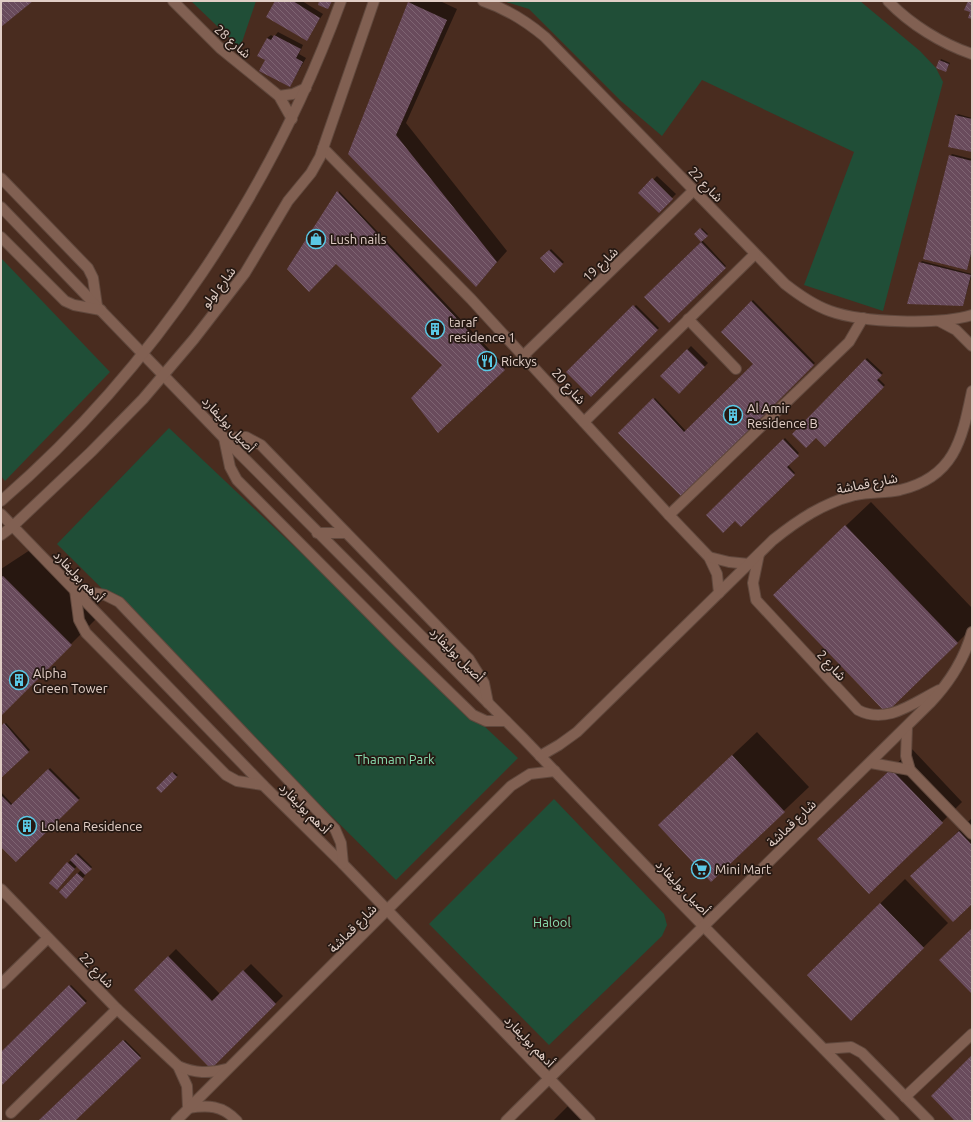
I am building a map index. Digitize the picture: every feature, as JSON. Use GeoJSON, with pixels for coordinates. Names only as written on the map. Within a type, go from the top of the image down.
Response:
{"type":"FeatureCollection","features":[{"type":"Feature","properties":{"kind":"street","name":"شارع 28"},"geometry":{"type":"LineString","coordinates":[[173,1],[220,48],[279,96],[292,119]]}},
{"type":"Feature","properties":{"kind":"street","name":"شارع لولو"},"geometry":{"type":"LineString","coordinates":[[1,501],[73,435],[98,407],[142,353],[195,281],[232,227],[272,158],[292,119],[342,1]]}},
{"type":"Feature","properties":{"kind":"street","name":"شارع لولو"},"geometry":{"type":"LineString","coordinates":[[1,535],[13,526],[91,452],[143,399],[221,307],[245,272],[288,201],[311,173],[323,148],[374,1]]}},
{"type":"Feature","properties":{"kind":"street","name":"شارع 22"},"geometry":{"type":"LineString","coordinates":[[483,1],[508,10],[528,22],[545,37],[755,254],[785,284],[806,300],[830,311],[863,318],[939,322],[972,315]]}},
{"type":"Feature","properties":{"kind":"street"},"geometry":{"type":"LineString","coordinates":[[888,1],[922,29],[958,49],[972,54]]}},
{"type":"Feature","properties":{"kind":"street"},"geometry":{"type":"LineString","coordinates":[[279,96],[293,94],[306,88]]}},
{"type":"Feature","properties":{"kind":"street","name":"شارع 20"},"geometry":{"type":"LineString","coordinates":[[323,148],[431,257],[669,515],[710,557],[717,574],[719,593]]}},
{"type":"Feature","properties":{"kind":"street"},"geometry":{"type":"LineString","coordinates":[[1,178],[88,268],[93,278],[99,308],[74,305],[65,301],[1,237]]}},
{"type":"Feature","properties":{"kind":"street","name":"شارع 19"},"geometry":{"type":"LineString","coordinates":[[523,356],[694,190]]}},
{"type":"Feature","properties":{"kind":"street","name":"أصيل بوليفارد"},"geometry":{"type":"LineString","coordinates":[[1,207],[317,533],[555,771],[703,926],[894,1121]]}},
{"type":"Feature","properties":{"kind":"street"},"geometry":{"type":"LineString","coordinates":[[584,422],[755,254]]}},
{"type":"Feature","properties":{"kind":"street"},"geometry":{"type":"LineString","coordinates":[[669,515],[849,342],[863,318]]}},
{"type":"Feature","properties":{"kind":"street"},"geometry":{"type":"LineString","coordinates":[[688,320],[736,369]]}},
{"type":"Feature","properties":{"kind":"street","name":"شارع 22"},"geometry":{"type":"LineString","coordinates":[[939,322],[956,330],[972,346]]}},
{"type":"Feature","properties":{"kind":"street","name":"شارع قماشة"},"geometry":{"type":"LineString","coordinates":[[540,756],[560,745],[577,732],[759,554],[798,520],[826,505],[856,495],[909,488],[924,481],[937,472],[952,456],[962,436],[972,392]]}},
{"type":"Feature","properties":{"kind":"street"},"geometry":{"type":"LineString","coordinates":[[488,703],[484,683],[469,659],[257,441],[246,437],[224,438],[230,467],[237,480],[399,643],[473,715],[486,721],[506,721]]}},
{"type":"Feature","properties":{"kind":"street","name":"أدهم بوليفارد"},"geometry":{"type":"LineString","coordinates":[[1,514],[263,785],[343,864],[590,1121]]}},
{"type":"Feature","properties":{"kind":"street"},"geometry":{"type":"LineString","coordinates":[[317,533],[346,532]]}},
{"type":"Feature","properties":{"kind":"street","name":"شارع 2"},"geometry":{"type":"LineString","coordinates":[[759,554],[752,583],[754,594],[759,605],[858,710],[878,717],[892,714],[946,686]]}},
{"type":"Feature","properties":{"kind":"street"},"geometry":{"type":"LineString","coordinates":[[710,557],[729,562],[749,564]]}},
{"type":"Feature","properties":{"kind":"street"},"geometry":{"type":"LineString","coordinates":[[263,785],[237,781],[226,775],[86,633],[79,620],[75,590],[105,595],[118,602],[335,829],[341,843],[343,864]]}},
{"type":"Feature","properties":{"kind":"street","name":"شارع قماشة"},"geometry":{"type":"LineString","coordinates":[[506,1121],[907,727],[946,686],[959,667],[972,632]]}},
{"type":"Feature","properties":{"kind":"street"},"geometry":{"type":"LineString","coordinates":[[907,727],[906,749],[910,770],[972,834]]}},
{"type":"Feature","properties":{"kind":"street"},"geometry":{"type":"LineString","coordinates":[[871,763],[910,770]]}},
{"type":"Feature","properties":{"kind":"street","name":"شارع قماشة"},"geometry":{"type":"LineString","coordinates":[[176,1121],[388,911],[511,786],[530,774],[555,771]]}},
{"type":"Feature","properties":{"kind":"street","name":"شارع 22"},"geometry":{"type":"LineString","coordinates":[[1,890],[116,1009],[178,1066],[187,1086],[188,1108]]}},
{"type":"Feature","properties":{"kind":"street"},"geometry":{"type":"LineString","coordinates":[[1,984],[48,938]]}},
{"type":"Feature","properties":{"kind":"street"},"geometry":{"type":"LineString","coordinates":[[11,1113],[116,1009]]}},
{"type":"Feature","properties":{"kind":"street"},"geometry":{"type":"LineString","coordinates":[[905,1097],[972,1034]]}},
{"type":"Feature","properties":{"kind":"street"},"geometry":{"type":"LineString","coordinates":[[824,1049],[843,1047],[857,1050],[929,1121]]}},
{"type":"Feature","properties":{"kind":"street","name":"شارع 22"},"geometry":{"type":"LineString","coordinates":[[178,1066],[202,1073],[227,1069]]}},
{"type":"Feature","properties":{"kind":"street"},"geometry":{"type":"LineString","coordinates":[[188,1108],[214,1106],[229,1113],[237,1121]]}},
{"type":"Feature","properties":{"kind":"green space"},"geometry":{"type":"Polygon","coordinates":[[[191,1],[256,1],[240,48],[191,1]]]}},
{"type":"Feature","properties":{"kind":"green space"},"geometry":{"type":"Polygon","coordinates":[[[503,1],[860,1],[920,51],[936,68],[943,82],[883,311],[804,285],[854,152],[702,80],[662,136],[621,101],[529,9],[503,1]]]}},
{"type":"Feature","properties":{"kind":"green space"},"geometry":{"type":"Polygon","coordinates":[[[1,258],[110,372],[5,481],[1,476],[1,258]]]}},
{"type":"Feature","properties":{"kind":"green space","name":"Thamam Park"},"geometry":{"type":"Polygon","coordinates":[[[169,428],[518,758],[396,880],[57,544],[169,428]]]}},
{"type":"Feature","properties":{"kind":"green space","name":"Halool"},"geometry":{"type":"Polygon","coordinates":[[[554,799],[664,914],[667,925],[662,936],[549,1045],[429,924],[554,799]]]}},
{"type":"Feature","properties":{"kind":"building"},"geometry":{"type":"Polygon","coordinates":[[[1,1],[33,1],[1,27],[1,1]]]}},
{"type":"Feature","properties":{"kind":"building"},"geometry":{"type":"Polygon","coordinates":[[[275,1],[293,1],[320,18],[307,41],[266,17],[275,1]]]}},
{"type":"Feature","properties":{"kind":"building"},"geometry":{"type":"Polygon","coordinates":[[[319,1],[332,1],[328,9],[318,5],[319,1]]]}},
{"type":"Feature","properties":{"kind":"building"},"geometry":{"type":"Polygon","coordinates":[[[968,1],[972,1],[972,19],[968,18],[970,12],[964,10],[968,1]]]}},
{"type":"Feature","properties":{"kind":"building"},"geometry":{"type":"Polygon","coordinates":[[[408,2],[447,20],[396,135],[497,262],[476,287],[348,154],[408,2]]]}},
{"type":"Feature","properties":{"kind":"building"},"geometry":{"type":"Polygon","coordinates":[[[274,35],[301,49],[296,58],[303,62],[290,87],[259,71],[265,60],[257,56],[267,38],[271,40],[274,35]]]}},
{"type":"Feature","properties":{"kind":"building"},"geometry":{"type":"Polygon","coordinates":[[[939,60],[949,64],[946,72],[936,68],[939,60]]]}},
{"type":"Feature","properties":{"kind":"building"},"geometry":{"type":"Polygon","coordinates":[[[955,115],[972,119],[972,152],[948,147],[955,115]]]}},
{"type":"Feature","properties":{"kind":"building"},"geometry":{"type":"Polygon","coordinates":[[[949,155],[972,161],[972,250],[967,270],[923,259],[949,155]]]}},
{"type":"Feature","properties":{"kind":"building"},"geometry":{"type":"Polygon","coordinates":[[[652,178],[673,199],[659,213],[638,193],[652,178]]]}},
{"type":"Feature","properties":{"kind":"building","name":"taraf residence 1"},"geometry":{"type":"Polygon","coordinates":[[[337,191],[505,370],[438,433],[411,398],[442,365],[336,264],[309,292],[287,269],[337,191]]]}},
{"type":"Feature","properties":{"kind":"building"},"geometry":{"type":"Polygon","coordinates":[[[700,228],[708,236],[701,242],[694,234],[700,228]]]}},
{"type":"Feature","properties":{"kind":"building"},"geometry":{"type":"Polygon","coordinates":[[[701,242],[726,268],[669,323],[644,297],[701,242]]]}},
{"type":"Feature","properties":{"kind":"building"},"geometry":{"type":"Polygon","coordinates":[[[549,250],[563,264],[554,273],[540,258],[549,250]]]}},
{"type":"Feature","properties":{"kind":"building"},"geometry":{"type":"Polygon","coordinates":[[[919,262],[971,275],[963,306],[907,304],[919,262]]]}},
{"type":"Feature","properties":{"kind":"building","name":"Al Amir Residence B"},"geometry":{"type":"Polygon","coordinates":[[[751,301],[814,365],[682,497],[618,433],[653,398],[684,432],[753,364],[721,332],[751,301]]]}},
{"type":"Feature","properties":{"kind":"building"},"geometry":{"type":"Polygon","coordinates":[[[633,305],[658,330],[591,397],[566,372],[633,305]]]}},
{"type":"Feature","properties":{"kind":"building"},"geometry":{"type":"Polygon","coordinates":[[[687,349],[705,367],[679,394],[660,376],[687,349]]]}},
{"type":"Feature","properties":{"kind":"building"},"geometry":{"type":"Polygon","coordinates":[[[865,359],[882,375],[877,380],[884,387],[825,447],[816,438],[806,448],[792,434],[865,359]]]}},
{"type":"Feature","properties":{"kind":"building"},"geometry":{"type":"Polygon","coordinates":[[[783,439],[799,456],[787,467],[795,475],[741,527],[735,521],[723,533],[706,515],[783,439]]]}},
{"type":"Feature","properties":{"kind":"building"},"geometry":{"type":"Polygon","coordinates":[[[845,525],[958,643],[886,713],[773,595],[845,525]]]}},
{"type":"Feature","properties":{"kind":"building","name":"Alpha Green Tower"},"geometry":{"type":"Polygon","coordinates":[[[3,576],[72,645],[1,716],[1,577],[3,576]]]}},
{"type":"Feature","properties":{"kind":"building"},"geometry":{"type":"Polygon","coordinates":[[[4,723],[29,752],[1,778],[1,726],[4,723]]]}},
{"type":"Feature","properties":{"kind":"building"},"geometry":{"type":"Polygon","coordinates":[[[732,755],[785,812],[711,882],[658,825],[732,755]]]}},
{"type":"Feature","properties":{"kind":"building","name":"Lolena Residence"},"geometry":{"type":"Polygon","coordinates":[[[48,769],[79,800],[16,862],[1,847],[1,795],[11,805],[48,769]]]}},
{"type":"Feature","properties":{"kind":"building"},"geometry":{"type":"Polygon","coordinates":[[[891,769],[943,823],[869,894],[817,839],[891,769]]]}},
{"type":"Feature","properties":{"kind":"building"},"geometry":{"type":"Polygon","coordinates":[[[172,772],[177,777],[161,793],[156,788],[172,772]]]}},
{"type":"Feature","properties":{"kind":"building"},"geometry":{"type":"Polygon","coordinates":[[[959,831],[972,845],[972,904],[953,922],[910,876],[959,831]]]}},
{"type":"Feature","properties":{"kind":"building"},"geometry":{"type":"Polygon","coordinates":[[[76,854],[92,869],[85,875],[70,860],[76,854]]]}},
{"type":"Feature","properties":{"kind":"building"},"geometry":{"type":"Polygon","coordinates":[[[67,862],[75,869],[57,890],[49,883],[67,862]]]}},
{"type":"Feature","properties":{"kind":"building"},"geometry":{"type":"Polygon","coordinates":[[[77,873],[84,879],[66,899],[59,892],[77,873]]]}},
{"type":"Feature","properties":{"kind":"building"},"geometry":{"type":"Polygon","coordinates":[[[880,903],[924,948],[851,1021],[807,975],[880,903]]]}},
{"type":"Feature","properties":{"kind":"building"},"geometry":{"type":"Polygon","coordinates":[[[972,928],[972,994],[939,960],[972,928]]]}},
{"type":"Feature","properties":{"kind":"building"},"geometry":{"type":"Polygon","coordinates":[[[168,956],[212,1001],[243,970],[276,1004],[211,1069],[134,990],[168,956]]]}},
{"type":"Feature","properties":{"kind":"building"},"geometry":{"type":"Polygon","coordinates":[[[69,985],[86,1003],[1,1086],[1,1052],[69,985]]]}},
{"type":"Feature","properties":{"kind":"building"},"geometry":{"type":"Polygon","coordinates":[[[123,1040],[141,1058],[75,1121],[38,1121],[123,1040]]]}},
{"type":"Feature","properties":{"kind":"building"},"geometry":{"type":"Polygon","coordinates":[[[972,1055],[972,1121],[955,1121],[931,1096],[972,1055]]]}},
{"type":"Feature","properties":{"kind":"place","name":"Lush nails"},"geometry":{"type":"Point","coordinates":[316,239]}},
{"type":"Feature","properties":{"kind":"place","name":"taraf residence 1"},"geometry":{"type":"Point","coordinates":[435,329]}},
{"type":"Feature","properties":{"kind":"place","name":"Rickys"},"geometry":{"type":"Point","coordinates":[487,361]}},
{"type":"Feature","properties":{"kind":"place","name":"Al Amir Residence B"},"geometry":{"type":"Point","coordinates":[733,415]}},
{"type":"Feature","properties":{"kind":"place","name":"Alpha Green Tower"},"geometry":{"type":"Point","coordinates":[19,680]}},
{"type":"Feature","properties":{"kind":"place","name":"Lolena Residence"},"geometry":{"type":"Point","coordinates":[27,826]}},
{"type":"Feature","properties":{"kind":"place","name":"Mini Mart"},"geometry":{"type":"Point","coordinates":[701,869]}}]}
